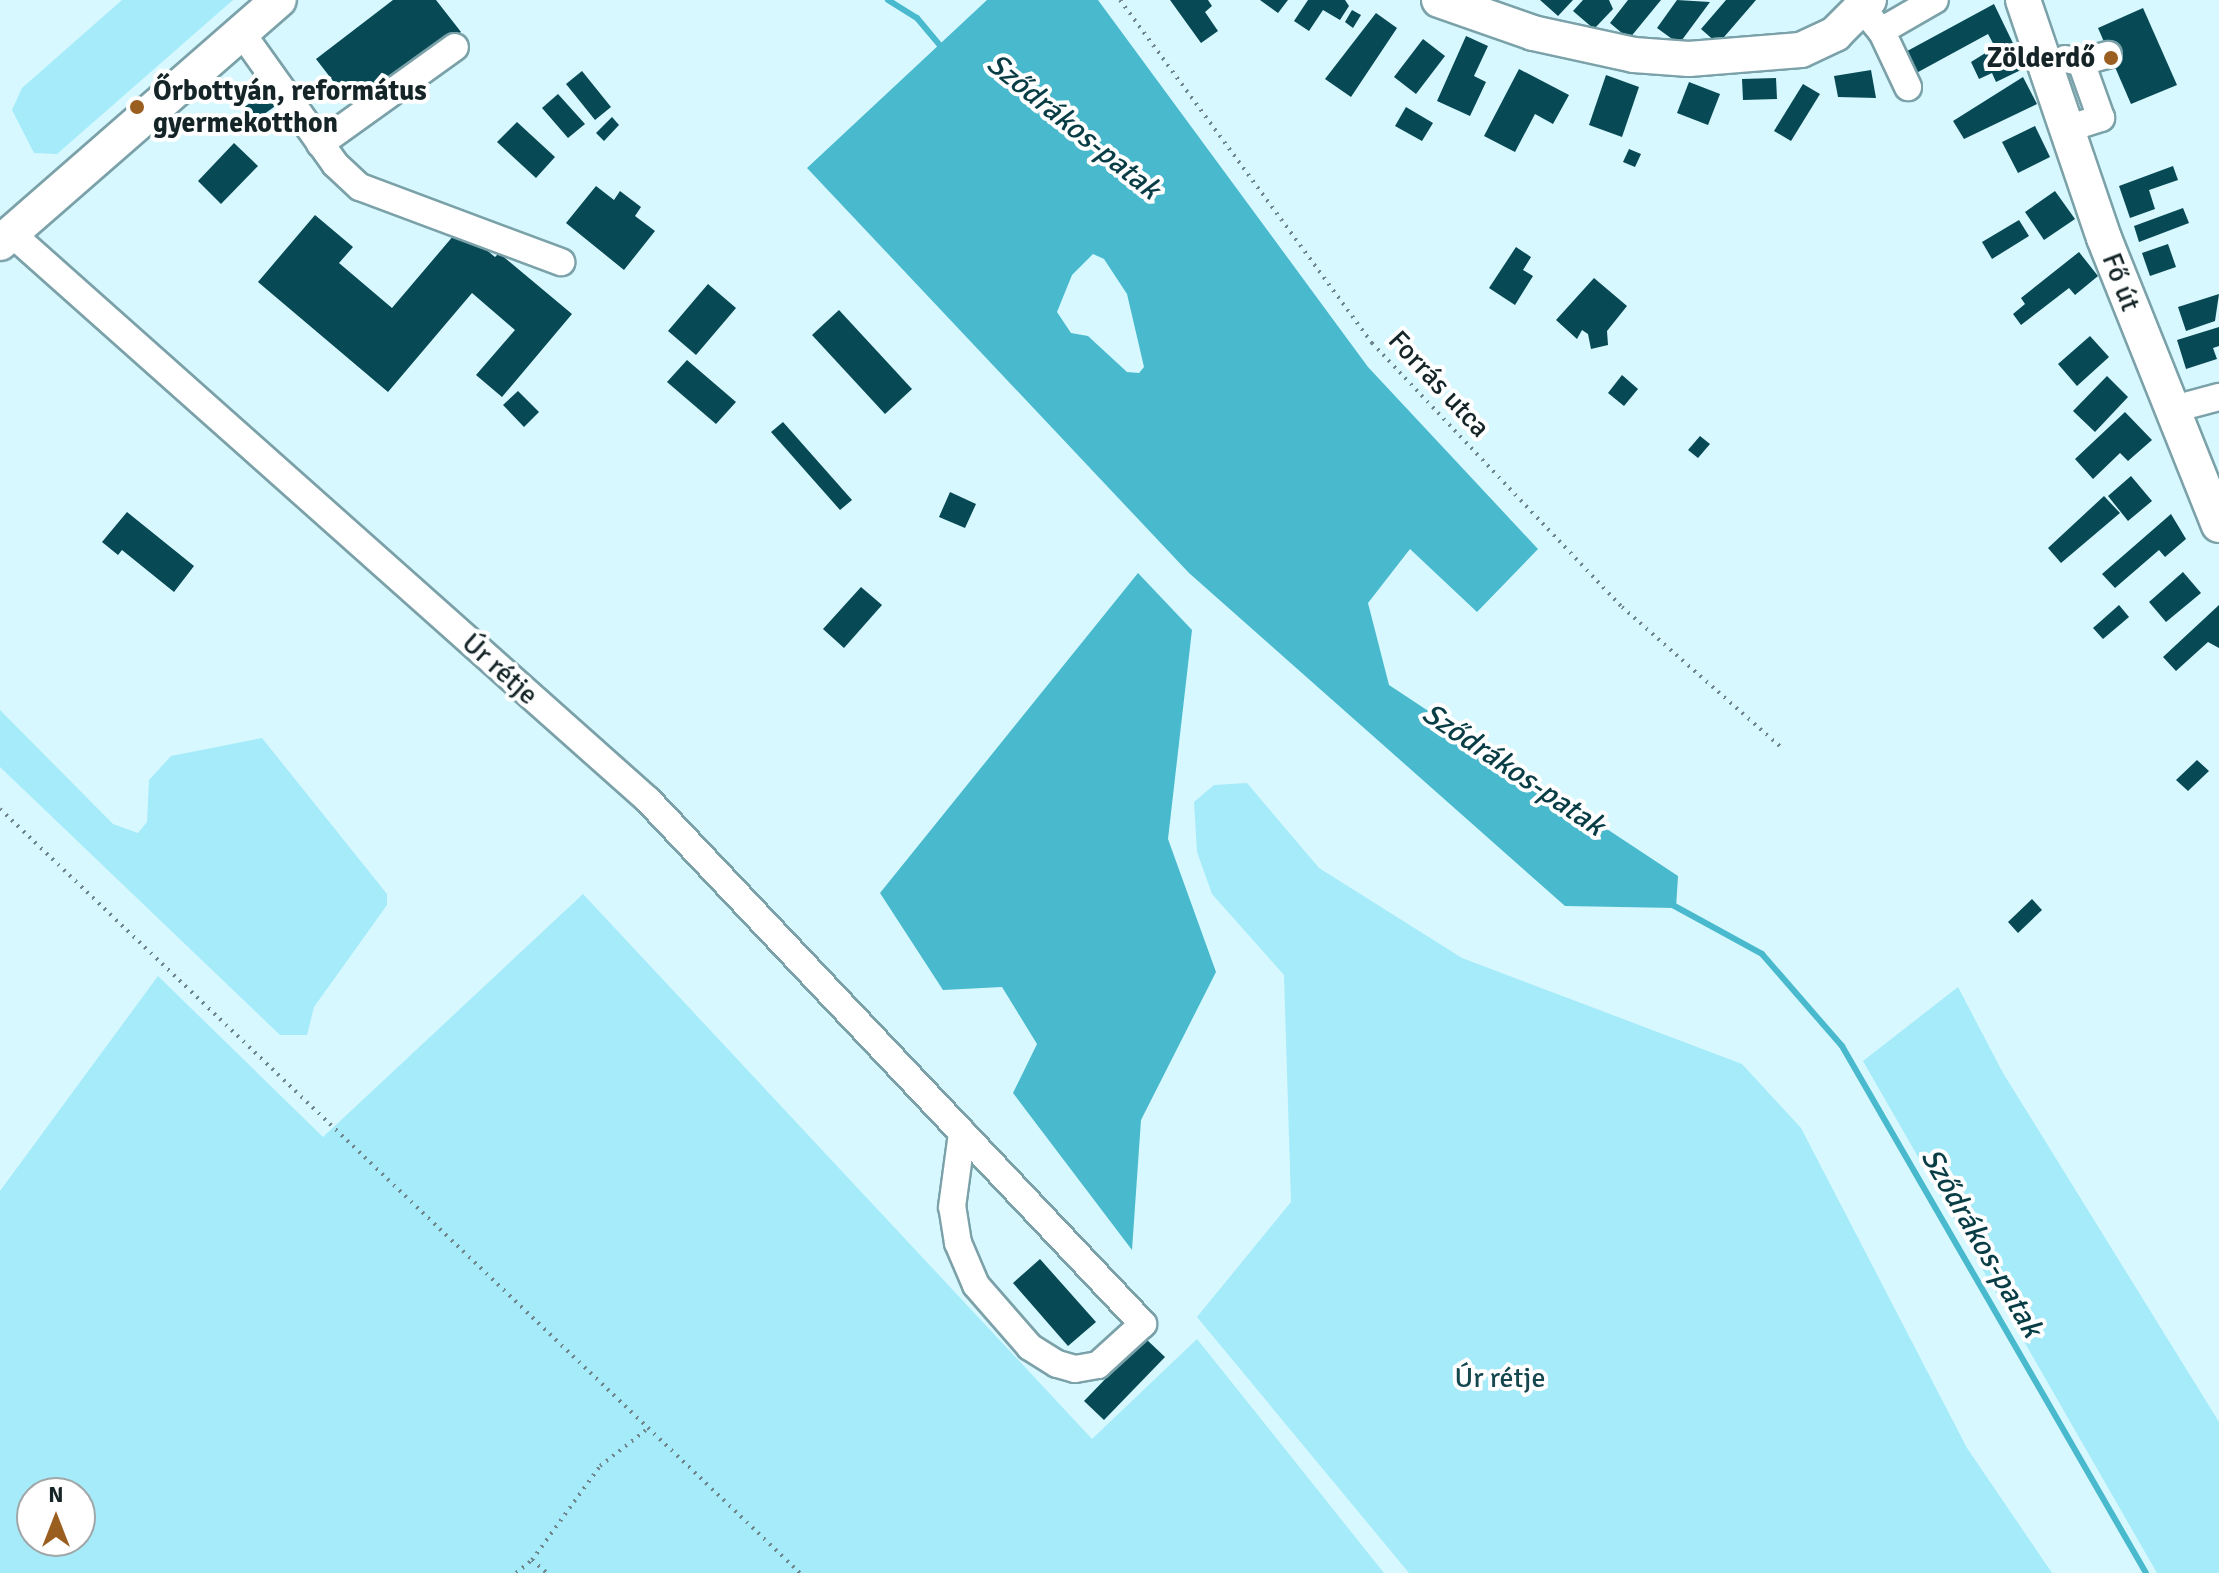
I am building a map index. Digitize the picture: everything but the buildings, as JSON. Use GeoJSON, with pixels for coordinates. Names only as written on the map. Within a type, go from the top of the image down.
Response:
{"type":"FeatureCollection","features":[{"type":"Feature","properties":{"kind":"main road"},"geometry":{"type":"LineString","coordinates":[[5,238],[279,0]]}},
{"type":"Feature","properties":{"kind":"main road"},"geometry":{"type":"LineString","coordinates":[[1439,0],[1533,33],[1634,55],[1689,59],[1801,50],[1870,13]]}},
{"type":"Feature","properties":{"kind":"main road","name":"Fő út"},"geometry":{"type":"LineString","coordinates":[[2023,0],[2040,32],[2067,129],[2170,410],[2219,525]]}},
{"type":"Feature","properties":{"kind":"street"},"geometry":{"type":"LineString","coordinates":[[1908,87],[1870,13],[1935,0]]}},
{"type":"Feature","properties":{"kind":"street"},"geometry":{"type":"LineString","coordinates":[[241,32],[320,144],[360,187],[561,262]]}},
{"type":"Feature","properties":{"kind":"street"},"geometry":{"type":"LineString","coordinates":[[2040,32],[2081,62],[2101,118],[2067,129]]}},
{"type":"Feature","properties":{"kind":"street"},"geometry":{"type":"LineString","coordinates":[[320,144],[455,47]]}},
{"type":"Feature","properties":{"kind":"street"},"geometry":{"type":"LineString","coordinates":[[2081,62],[2108,55]]}},
{"type":"Feature","properties":{"kind":"street","name":"Úr rétje"},"geometry":{"type":"LineString","coordinates":[[5,238],[648,800],[1143,1324],[1098,1365],[1075,1369],[1057,1364],[1030,1347],[976,1285],[958,1243],[952,1207],[962,1133]]}},
{"type":"Feature","properties":{"kind":"street"},"geometry":{"type":"LineString","coordinates":[[2170,410],[2219,397]]}},
{"type":"Feature","properties":{"kind":"path","name":"Forrás utca"},"geometry":{"type":"LineString","coordinates":[[1120,0],[1372,343],[1622,607],[1782,748]]}},
{"type":"Feature","properties":{"kind":"path"},"geometry":{"type":"LineString","coordinates":[[0,809],[646,1430],[800,1573]]}},
{"type":"Feature","properties":{"kind":"path"},"geometry":{"type":"LineString","coordinates":[[516,1573],[532,1560],[600,1466],[646,1430]]}},
{"type":"Feature","properties":{"kind":"path"},"geometry":{"type":"LineString","coordinates":[[532,1560],[547,1573]]}},
{"type":"Feature","properties":{"kind":"green space"},"geometry":{"type":"Polygon","coordinates":[[[122,0],[233,0],[57,154],[34,153],[12,110],[22,88],[122,0]]]}},
{"type":"Feature","properties":{"kind":"green space"},"geometry":{"type":"Polygon","coordinates":[[[0,710],[113,824],[138,833],[147,822],[149,780],[171,756],[262,738],[387,894],[387,905],[314,1007],[307,1035],[280,1035],[0,767],[0,710]]]}},
{"type":"Feature","properties":{"kind":"green space"},"geometry":{"type":"Polygon","coordinates":[[[1247,783],[1319,868],[1462,958],[1742,1064],[1801,1128],[1967,1448],[2052,1573],[1409,1573],[1197,1317],[1291,1202],[1284,975],[1212,894],[1197,852],[1194,802],[1214,785],[1247,783]]]}},
{"type":"Feature","properties":{"kind":"green space"},"geometry":{"type":"Polygon","coordinates":[[[583,894],[1092,1439],[1197,1339],[1384,1573],[0,1573],[0,1191],[158,976],[323,1137],[583,894]]]}},
{"type":"Feature","properties":{"kind":"green space"},"geometry":{"type":"Polygon","coordinates":[[[1958,987],[2003,1073],[2219,1422],[2219,1573],[2157,1573],[1863,1061],[1958,987]]]}},
{"type":"Feature","properties":{"kind":"water"},"geometry":{"type":"Polygon","coordinates":[[[987,0],[1098,0],[1368,367],[1538,549],[1477,612],[1410,549],[1368,603],[1389,685],[1678,876],[1676,908],[1565,906],[1189,573],[807,168],[987,0]],[[1093,254],[1072,275],[1057,312],[1071,333],[1088,336],[1127,372],[1139,373],[1144,367],[1127,294],[1104,259],[1093,254]]]}},
{"type":"Feature","properties":{"kind":"water"},"geometry":{"type":"Polygon","coordinates":[[[1138,573],[1192,630],[1168,839],[1216,972],[1141,1120],[1132,1250],[1013,1093],[1037,1044],[1002,987],[943,990],[880,893],[1138,573]]]}},
{"type":"Feature","properties":{"kind":"waterway","name":"Sződrákos-patak"},"geometry":{"type":"LineString","coordinates":[[888,0],[917,18],[942,48]]}},
{"type":"Feature","properties":{"kind":"waterway","name":"Sződrákos-patak"},"geometry":{"type":"LineString","coordinates":[[1669,903],[1762,954],[1842,1046],[2146,1573]]}},
{"type":"Feature","properties":{"kind":"place","name":"Zölderdő"},"geometry":{"type":"Point","coordinates":[2111,58]}},
{"type":"Feature","properties":{"kind":"place","name":"Őrbottyán, református gyermekotthon"},"geometry":{"type":"Point","coordinates":[137,107]}}]}
